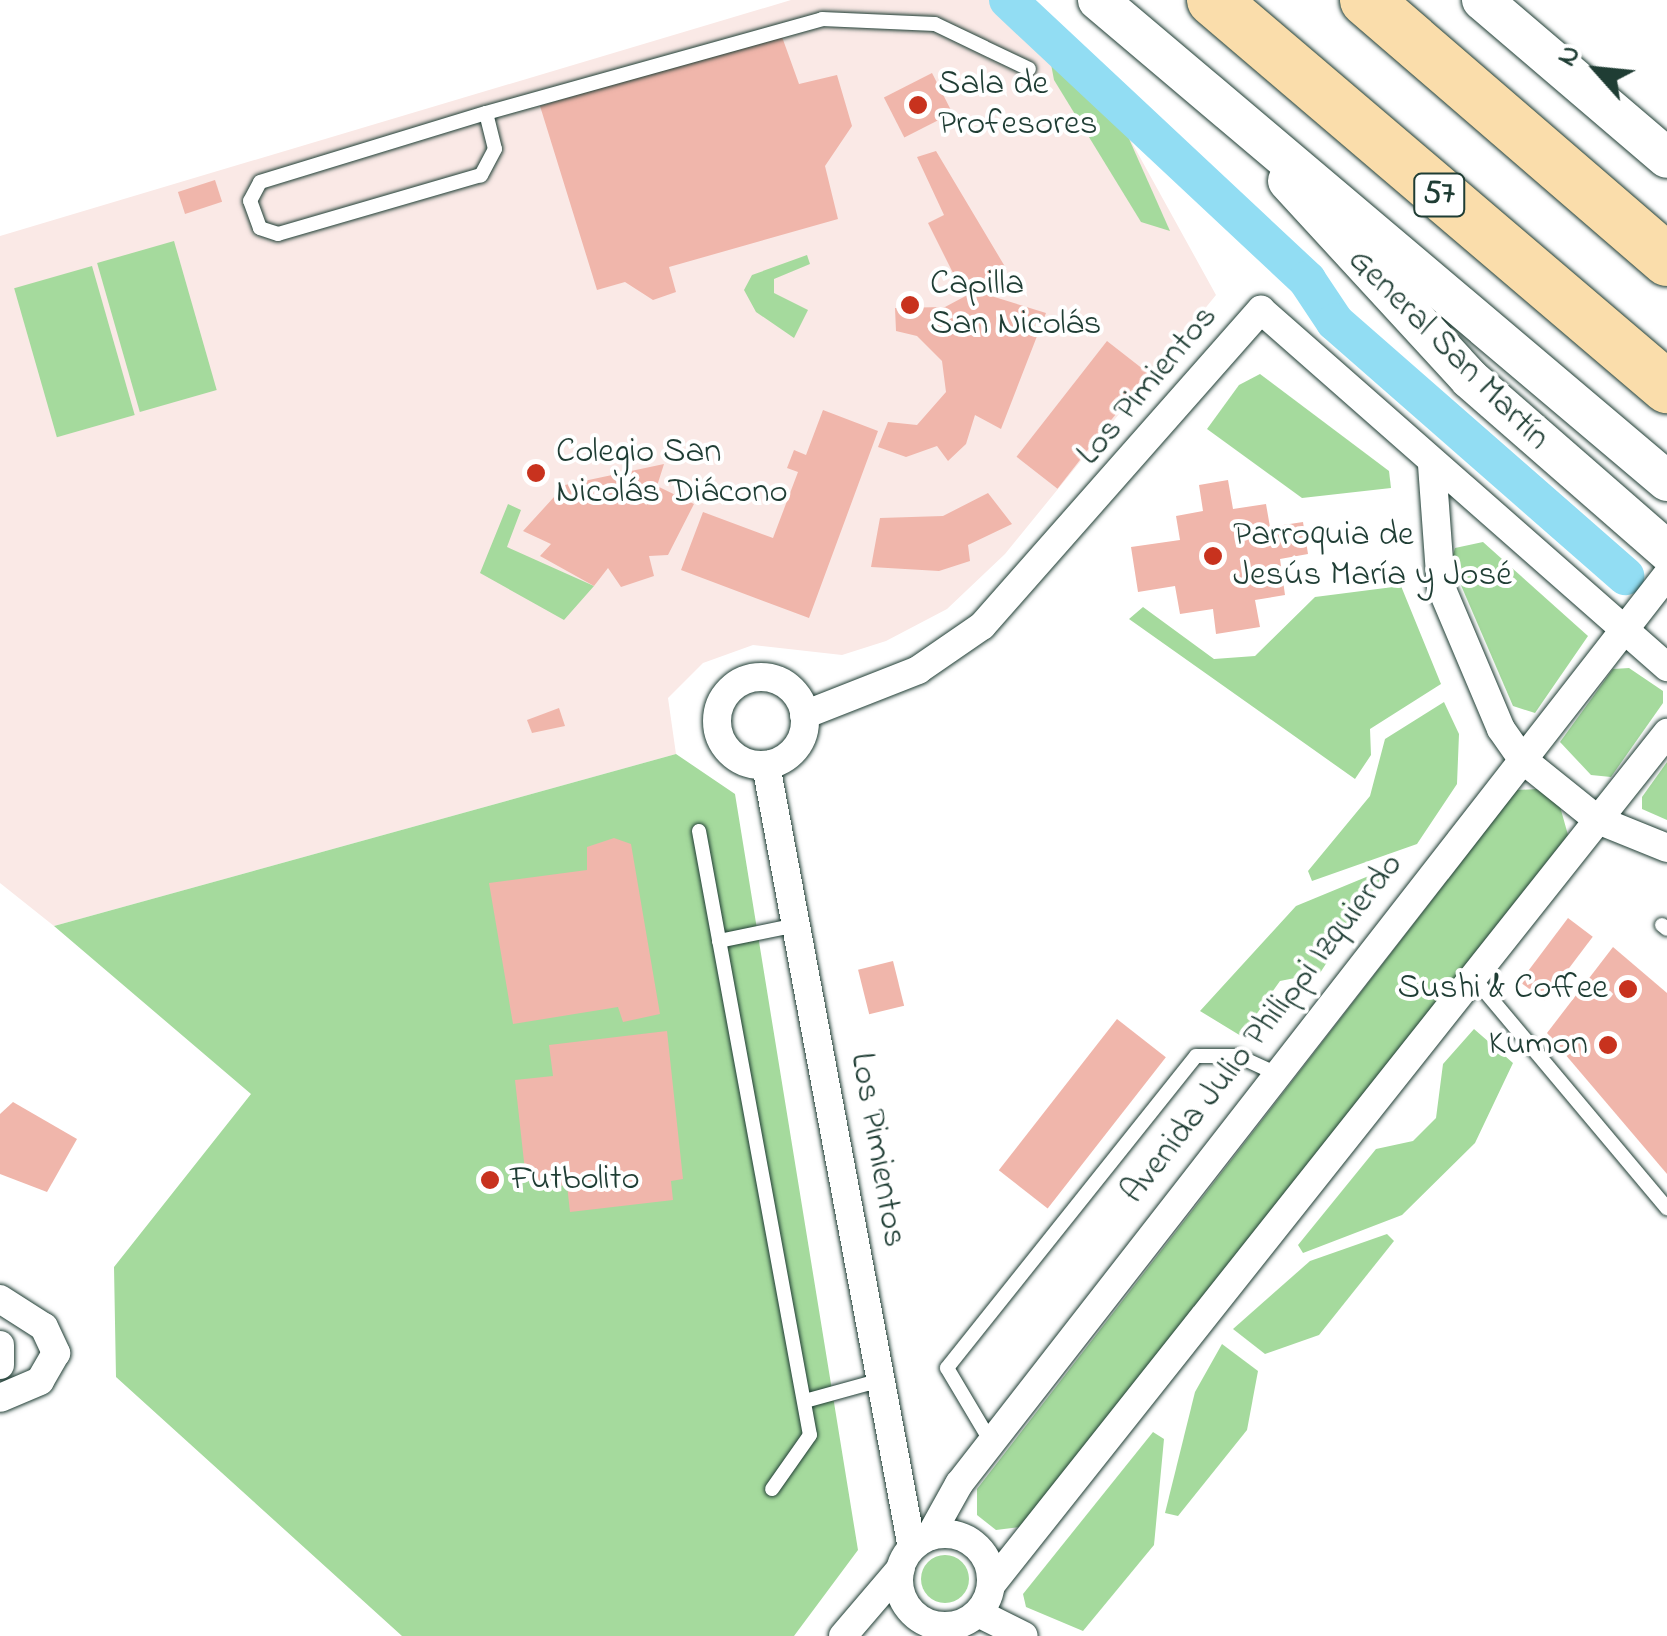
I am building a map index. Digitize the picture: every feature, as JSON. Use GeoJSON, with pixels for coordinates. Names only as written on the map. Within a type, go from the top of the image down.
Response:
{"type":"FeatureCollection","features":[{"type":"Feature","properties":{"kind":"highway","name":"57"},"geometry":{"type":"LineString","coordinates":[[1213,0],[1667,388]]}},
{"type":"Feature","properties":{"kind":"highway"},"geometry":{"type":"LineString","coordinates":[[1366,0],[1667,260]]}},
{"type":"Feature","properties":{"kind":"street","name":"General San Martín"},"geometry":{"type":"LineString","coordinates":[[1098,0],[1667,481]]}},
{"type":"Feature","properties":{"kind":"street"},"geometry":{"type":"LineString","coordinates":[[1482,0],[1667,158]]}},
{"type":"Feature","properties":{"kind":"street","name":"General San Martín"},"geometry":{"type":"LineString","coordinates":[[1248,130],[1420,330],[1667,551]]}},
{"type":"Feature","properties":{"kind":"street","name":"Los Pimientos"},"geometry":{"type":"LineString","coordinates":[[804,715],[918,670],[982,626],[1262,310],[1432,465]]}},
{"type":"Feature","properties":{"kind":"street"},"geometry":{"type":"LineString","coordinates":[[1432,465],[1667,668]]}},
{"type":"Feature","properties":{"kind":"street"},"geometry":{"type":"LineString","coordinates":[[1432,465],[1434,547],[1452,627],[1522,759],[1598,820],[1667,848]]}},
{"type":"Feature","properties":{"kind":"street","name":"Avenida Julio Philippi Izquierdo"},"geometry":{"type":"LineString","coordinates":[[843,1636],[914,1551],[991,1442],[1275,1073],[1667,575]]}},
{"type":"Feature","properties":{"kind":"street"},"geometry":{"type":"LineString","coordinates":[[755,678],[782,682],[804,715],[792,753],[766,765],[725,748],[717,718],[730,690],[755,678]]}},
{"type":"Feature","properties":{"kind":"street"},"geometry":{"type":"LineString","coordinates":[[962,1625],[1667,734]]}},
{"type":"Feature","properties":{"kind":"street","name":"Los Pimientos"},"geometry":{"type":"LineString","coordinates":[[766,765],[914,1551]]}},
{"type":"Feature","properties":{"kind":"street"},"geometry":{"type":"LineString","coordinates":[[0,1299],[44,1327],[56,1353],[40,1381],[0,1398]]}},
{"type":"Feature","properties":{"kind":"street"},"geometry":{"type":"LineString","coordinates":[[0,1344],[0,1365]]}},
{"type":"Feature","properties":{"kind":"street"},"geometry":{"type":"LineString","coordinates":[[991,1585],[974,1544],[914,1551],[900,1590],[916,1617],[1024,1636]]}},
{"type":"Feature","properties":{"kind":"lane"},"geometry":{"type":"LineString","coordinates":[[486,113],[496,149],[481,175],[278,234],[260,228],[250,201],[260,182],[486,113],[822,19],[934,24],[1029,70]]}},
{"type":"Feature","properties":{"kind":"lane"},"geometry":{"type":"LineString","coordinates":[[698,831],[810,1435],[772,1489]]}},
{"type":"Feature","properties":{"kind":"lane"},"geometry":{"type":"LineString","coordinates":[[720,940],[798,925]]}},
{"type":"Feature","properties":{"kind":"lane"},"geometry":{"type":"LineString","coordinates":[[1472,976],[1667,1208]]}},
{"type":"Feature","properties":{"kind":"lane"},"geometry":{"type":"LineString","coordinates":[[991,1442],[947,1368],[1196,1056],[1238,1056],[1275,1073]]}},
{"type":"Feature","properties":{"kind":"lane"},"geometry":{"type":"LineString","coordinates":[[806,1401],[881,1380]]}},
{"type":"Feature","properties":{"kind":"shaded area","name":"Colegio San Nicolás Diácono"},"geometry":{"type":"Polygon","coordinates":[[[791,0],[992,0],[1126,132],[1216,295],[1005,554],[947,609],[886,641],[842,655],[753,645],[703,663],[668,698],[676,754],[54,926],[0,883],[0,236],[791,0]]]}},
{"type":"Feature","properties":{"kind":"green space"},"geometry":{"type":"Polygon","coordinates":[[[1048,48],[1126,132],[1170,231],[1141,222],[1054,80],[1048,48]]]}},
{"type":"Feature","properties":{"kind":"green space"},"geometry":{"type":"Polygon","coordinates":[[[174,241],[217,390],[140,412],[97,263],[174,241]]]}},
{"type":"Feature","properties":{"kind":"green space"},"geometry":{"type":"Polygon","coordinates":[[[807,255],[810,264],[774,279],[774,293],[808,310],[794,338],[756,312],[744,290],[752,275],[807,255]]]}},
{"type":"Feature","properties":{"kind":"green space"},"geometry":{"type":"Polygon","coordinates":[[[92,266],[135,415],[57,437],[14,288],[92,266]]]}},
{"type":"Feature","properties":{"kind":"green space"},"geometry":{"type":"Polygon","coordinates":[[[1260,374],[1389,471],[1391,488],[1302,498],[1207,429],[1239,385],[1260,374]]]}},
{"type":"Feature","properties":{"kind":"green space"},"geometry":{"type":"Polygon","coordinates":[[[508,504],[521,510],[507,547],[594,586],[564,620],[480,573],[508,504]]]}},
{"type":"Feature","properties":{"kind":"green space"},"geometry":{"type":"Polygon","coordinates":[[[1483,542],[1588,636],[1535,713],[1513,706],[1451,562],[1455,548],[1483,542]]]}},
{"type":"Feature","properties":{"kind":"green space"},"geometry":{"type":"Polygon","coordinates":[[[1401,586],[1441,684],[1370,729],[1371,755],[1355,779],[1129,619],[1143,607],[1214,659],[1255,656],[1315,597],[1401,586]]]}},
{"type":"Feature","properties":{"kind":"green space"},"geometry":{"type":"Polygon","coordinates":[[[1629,668],[1663,691],[1663,703],[1611,777],[1591,775],[1560,742],[1613,669],[1629,668]]]}},
{"type":"Feature","properties":{"kind":"green space"},"geometry":{"type":"Polygon","coordinates":[[[1444,702],[1459,734],[1457,784],[1417,844],[1312,881],[1308,871],[1370,796],[1385,739],[1444,702]]]}},
{"type":"Feature","properties":{"kind":"green space","name":"Futbolito"},"geometry":{"type":"Polygon","coordinates":[[[676,754],[735,794],[858,1550],[794,1636],[402,1636],[116,1377],[114,1267],[251,1094],[54,926],[676,754]]]}},
{"type":"Feature","properties":{"kind":"green space"},"geometry":{"type":"Polygon","coordinates":[[[1667,762],[1667,820],[1642,809],[1642,797],[1667,762]]]}},
{"type":"Feature","properties":{"kind":"green space"},"geometry":{"type":"Polygon","coordinates":[[[1537,789],[1559,803],[1568,835],[1020,1527],[996,1530],[977,1515],[977,1489],[1517,790],[1537,789]]]}},
{"type":"Feature","properties":{"kind":"green space"},"geometry":{"type":"Polygon","coordinates":[[[1388,868],[1320,973],[1280,981],[1241,1036],[1200,1011],[1296,906],[1388,868]]]}},
{"type":"Feature","properties":{"kind":"green space"},"geometry":{"type":"Polygon","coordinates":[[[1474,1029],[1513,1063],[1475,1143],[1402,1215],[1303,1253],[1298,1245],[1376,1149],[1413,1141],[1436,1118],[1443,1064],[1474,1029]]]}},
{"type":"Feature","properties":{"kind":"green space"},"geometry":{"type":"Polygon","coordinates":[[[1387,1234],[1394,1241],[1319,1335],[1265,1354],[1233,1329],[1310,1261],[1387,1234]]]}},
{"type":"Feature","properties":{"kind":"green space"},"geometry":{"type":"Polygon","coordinates":[[[1222,1344],[1258,1371],[1247,1430],[1178,1516],[1165,1513],[1195,1392],[1222,1344]]]}},
{"type":"Feature","properties":{"kind":"green space"},"geometry":{"type":"Polygon","coordinates":[[[1153,1432],[1164,1439],[1154,1545],[1083,1631],[1026,1607],[1023,1594],[1153,1432]]]}},
{"type":"Feature","properties":{"kind":"green space"},"geometry":{"type":"Polygon","coordinates":[[[945,1555],[962,1562],[969,1579],[962,1596],[945,1603],[928,1596],[921,1579],[928,1562],[945,1555]]]}},
{"type":"Feature","properties":{"kind":"building"},"geometry":{"type":"Polygon","coordinates":[[[781,34],[799,84],[837,75],[852,126],[825,166],[838,219],[669,267],[676,292],[653,300],[625,282],[597,290],[540,106],[781,34]]]}},
{"type":"Feature","properties":{"kind":"building","name":"Sala de Profesores"},"geometry":{"type":"Polygon","coordinates":[[[932,73],[952,113],[904,138],[884,98],[932,73]]]}},
{"type":"Feature","properties":{"kind":"building"},"geometry":{"type":"Polygon","coordinates":[[[936,151],[1007,270],[963,293],[928,223],[944,215],[917,157],[936,151]]]}},
{"type":"Feature","properties":{"kind":"building"},"geometry":{"type":"Polygon","coordinates":[[[215,180],[222,202],[185,214],[178,192],[215,180]]]}},
{"type":"Feature","properties":{"kind":"building"},"geometry":{"type":"Polygon","coordinates":[[[975,291],[1046,313],[1001,429],[975,415],[966,444],[948,461],[937,446],[906,457],[878,447],[888,422],[917,425],[946,392],[942,361],[917,336],[896,331],[895,308],[945,307],[975,291]]]}},
{"type":"Feature","properties":{"kind":"building"},"geometry":{"type":"Polygon","coordinates":[[[1107,341],[1148,373],[1057,489],[1016,457],[1107,341]]]}},
{"type":"Feature","properties":{"kind":"building"},"geometry":{"type":"Polygon","coordinates":[[[823,410],[878,431],[809,618],[681,570],[703,512],[773,538],[798,472],[787,468],[794,450],[806,455],[823,410]]]}},
{"type":"Feature","properties":{"kind":"building"},"geometry":{"type":"Polygon","coordinates":[[[664,464],[657,486],[694,504],[668,555],[649,556],[654,576],[621,587],[608,568],[594,586],[540,556],[551,544],[523,531],[565,485],[664,464]]]}},
{"type":"Feature","properties":{"kind":"building","name":"Parroquia de Jesús María y José"},"geometry":{"type":"Polygon","coordinates":[[[1228,480],[1233,509],[1266,504],[1270,527],[1303,522],[1308,554],[1280,559],[1285,595],[1255,600],[1260,627],[1216,634],[1213,609],[1180,614],[1175,586],[1138,592],[1131,547],[1180,540],[1176,516],[1203,511],[1199,485],[1228,480]]]}},
{"type":"Feature","properties":{"kind":"building"},"geometry":{"type":"Polygon","coordinates":[[[988,493],[1012,524],[968,545],[970,561],[939,571],[871,567],[880,518],[943,516],[988,493]]]}},
{"type":"Feature","properties":{"kind":"building"},"geometry":{"type":"Polygon","coordinates":[[[559,708],[565,726],[532,733],[527,720],[559,708]]]}},
{"type":"Feature","properties":{"kind":"building"},"geometry":{"type":"Polygon","coordinates":[[[614,838],[631,844],[660,1014],[623,1022],[618,1007],[513,1024],[489,883],[587,870],[587,847],[614,838]]]}},
{"type":"Feature","properties":{"kind":"building"},"geometry":{"type":"Polygon","coordinates":[[[1568,918],[1593,937],[1545,1001],[1520,982],[1568,918]]]}},
{"type":"Feature","properties":{"kind":"building"},"geometry":{"type":"Polygon","coordinates":[[[1613,947],[1667,993],[1667,1174],[1547,1033],[1613,947]]]}},
{"type":"Feature","properties":{"kind":"building"},"geometry":{"type":"Polygon","coordinates":[[[893,961],[904,1006],[869,1014],[858,970],[893,961]]]}},
{"type":"Feature","properties":{"kind":"building"},"geometry":{"type":"Polygon","coordinates":[[[1117,1019],[1166,1057],[1048,1208],[999,1170],[1117,1019]]]}},
{"type":"Feature","properties":{"kind":"building"},"geometry":{"type":"Polygon","coordinates":[[[667,1031],[683,1179],[671,1181],[673,1200],[570,1212],[567,1185],[543,1188],[525,1171],[515,1080],[553,1076],[549,1045],[667,1031]]]}},
{"type":"Feature","properties":{"kind":"building"},"geometry":{"type":"Polygon","coordinates":[[[13,1102],[77,1139],[47,1192],[0,1174],[0,1114],[13,1102]]]}},
{"type":"Feature","properties":{"kind":"waterway"},"geometry":{"type":"LineString","coordinates":[[1008,0],[1307,280],[1335,322],[1625,576]]}},
{"type":"Feature","properties":{"kind":"place","name":"Sala de Profesores"},"geometry":{"type":"Point","coordinates":[918,105]}},
{"type":"Feature","properties":{"kind":"place","name":"Capilla San Nicolás"},"geometry":{"type":"Point","coordinates":[910,305]}},
{"type":"Feature","properties":{"kind":"place","name":"Colegio San Nicolás Diácono"},"geometry":{"type":"Point","coordinates":[536,473]}},
{"type":"Feature","properties":{"kind":"place","name":"Parroquia de Jesús María y José"},"geometry":{"type":"Point","coordinates":[1213,556]}},
{"type":"Feature","properties":{"kind":"place","name":"Sushi & Coffee"},"geometry":{"type":"Point","coordinates":[1628,989]}},
{"type":"Feature","properties":{"kind":"place","name":"Kumon"},"geometry":{"type":"Point","coordinates":[1608,1045]}},
{"type":"Feature","properties":{"kind":"place","name":"Futbolito"},"geometry":{"type":"Point","coordinates":[490,1180]}}]}
